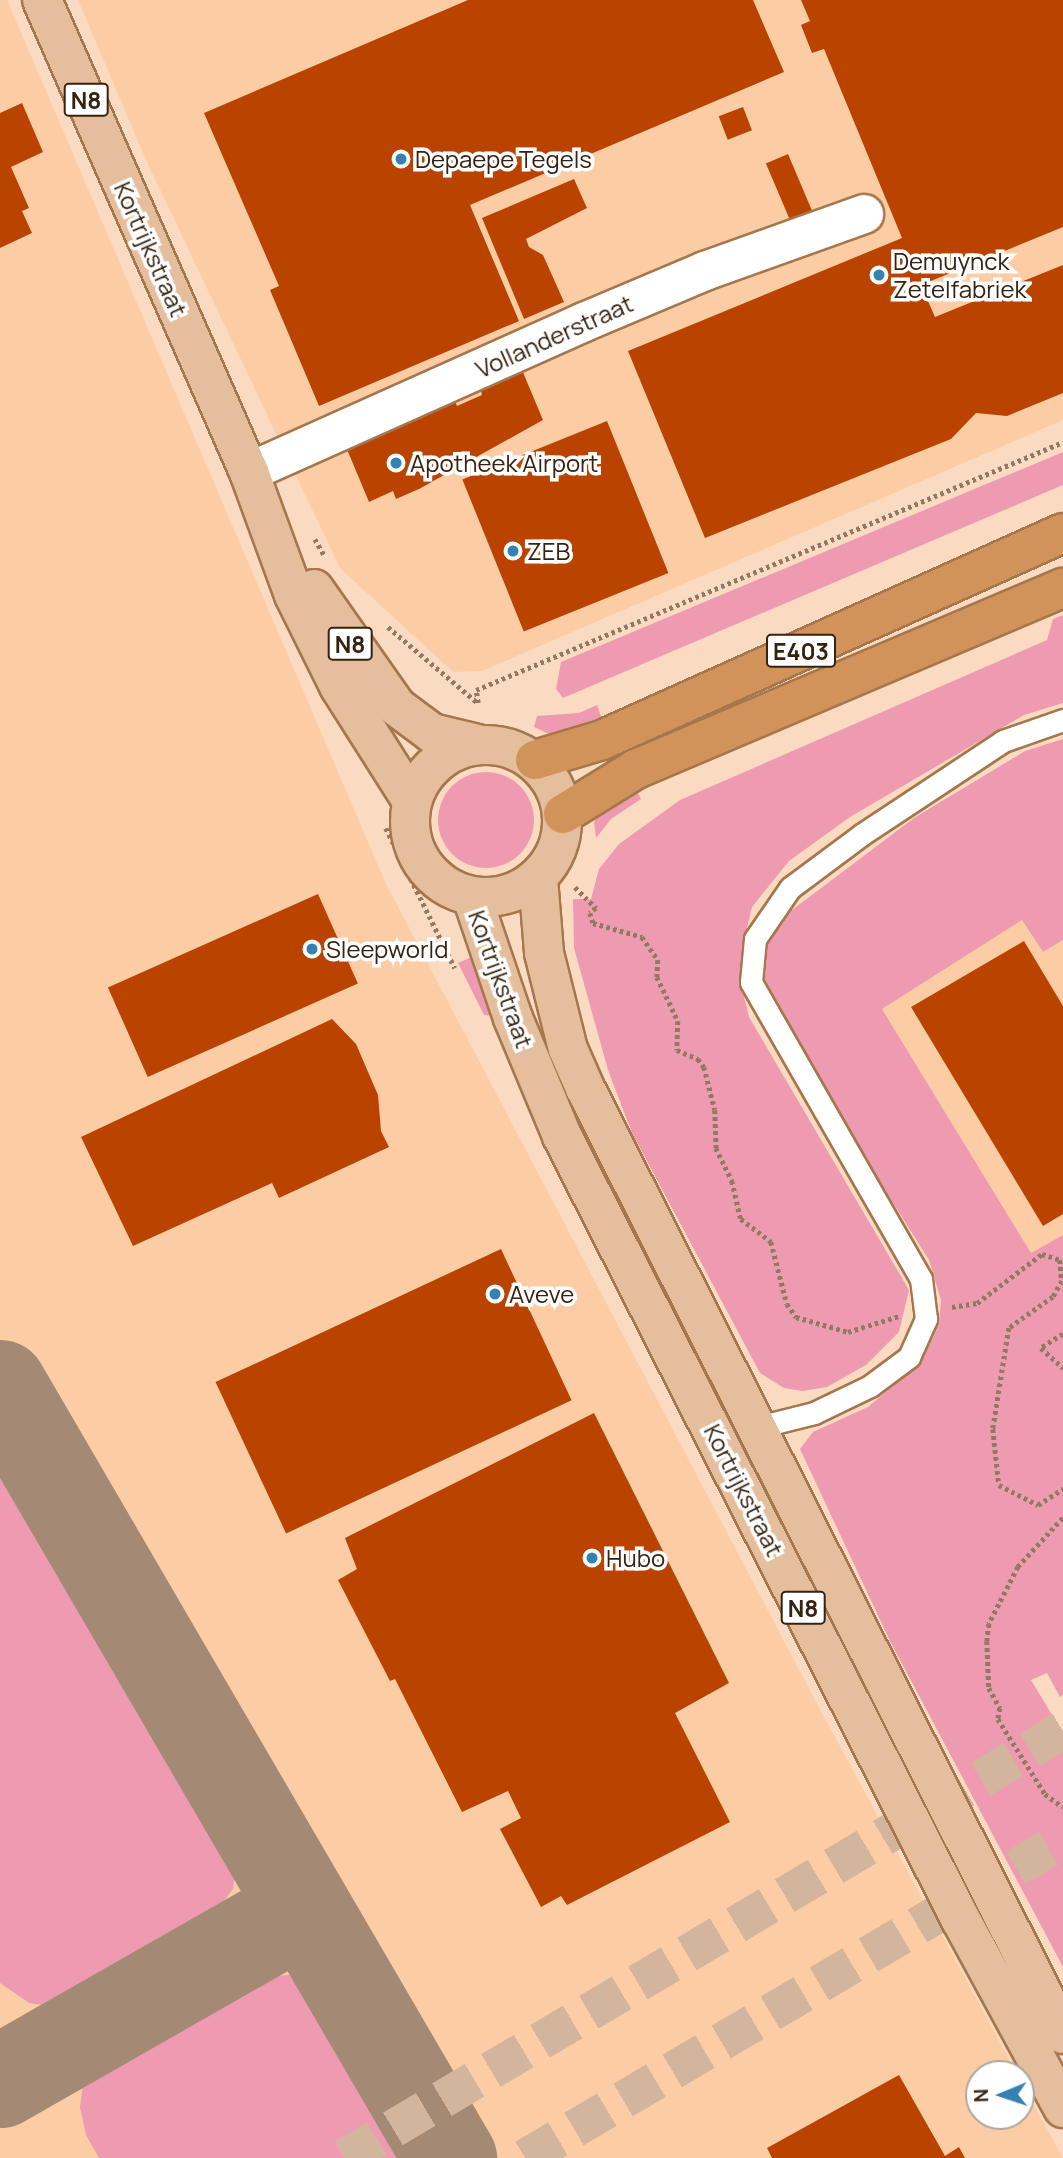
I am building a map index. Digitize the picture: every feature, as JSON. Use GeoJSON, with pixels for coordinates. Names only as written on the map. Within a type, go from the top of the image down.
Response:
{"type":"FeatureCollection","features":[{"type":"Feature","properties":{"kind":"highway","name":"E403"},"geometry":{"type":"LineString","coordinates":[[535,760],[602,740],[1063,533]]}},
{"type":"Feature","properties":{"kind":"highway","name":"E403"},"geometry":{"type":"LineString","coordinates":[[564,814],[636,769],[1063,588]]}},
{"type":"Feature","properties":{"kind":"main road","name":"Kortrijkstraat"},"geometry":{"type":"LineString","coordinates":[[42,0],[255,485],[294,595],[335,678],[412,801]]}},
{"type":"Feature","properties":{"kind":"main road","name":"Kortrijkstraat"},"geometry":{"type":"LineString","coordinates":[[255,485],[314,589],[397,707],[432,733],[478,744]]}},
{"type":"Feature","properties":{"kind":"main road","name":"N8"},"geometry":{"type":"LineString","coordinates":[[478,744],[509,746],[535,760],[555,784],[564,814],[558,849],[538,878],[509,894],[472,897],[441,884],[423,863],[411,833],[412,801],[426,773],[449,753],[478,744]]}},
{"type":"Feature","properties":{"kind":"main road","name":"Kortrijkstraat"},"geometry":{"type":"LineString","coordinates":[[538,878],[544,953],[568,1049],[612,1148],[1063,2034]]}},
{"type":"Feature","properties":{"kind":"main road","name":"Kortrijkstraat"},"geometry":{"type":"LineString","coordinates":[[472,897],[513,1018],[567,1147],[961,1920],[1063,2108]]}},
{"type":"Feature","properties":{"kind":"street","name":"Vollanderstraat"},"geometry":{"type":"LineString","coordinates":[[255,485],[596,317],[864,214]]}},
{"type":"Feature","properties":{"kind":"lane"},"geometry":{"type":"LineString","coordinates":[[754,1428],[814,1413],[870,1386],[909,1357],[925,1313],[921,1279],[751,982],[755,939],[790,888],[861,835],[1003,741],[1063,720]]}},
{"type":"Feature","properties":{"kind":"path"},"geometry":{"type":"LineString","coordinates":[[377,617],[478,703],[476,690],[1063,442]]}},
{"type":"Feature","properties":{"kind":"path"},"geometry":{"type":"LineString","coordinates":[[311,529],[328,561]]}},
{"type":"Feature","properties":{"kind":"path"},"geometry":{"type":"LineString","coordinates":[[591,899],[596,908],[590,913],[593,923],[642,937],[659,960],[657,977],[678,1021],[677,1050],[698,1059],[704,1067],[715,1110],[716,1148],[732,1181],[741,1219],[771,1242],[787,1304],[796,1317],[848,1332],[892,1317],[977,1303],[1042,1254],[1060,1261],[1062,1281],[1054,1297],[1009,1328],[993,1429],[999,1485],[1038,1505],[1063,1489]]}},
{"type":"Feature","properties":{"kind":"path"},"geometry":{"type":"LineString","coordinates":[[1063,1334],[1041,1348],[1063,1368]]}},
{"type":"Feature","properties":{"kind":"path"},"geometry":{"type":"LineString","coordinates":[[1063,1518],[1018,1567],[989,1624],[988,1674],[989,1688],[1000,1708],[998,1719],[1045,1794],[1063,1807]]}},
{"type":"Feature","properties":{"kind":"shaded area"},"geometry":{"type":"Polygon","coordinates":[[[0,0],[7,0],[386,884],[815,1700],[1009,2060],[965,2060],[965,2130],[1035,2130],[1035,2107],[1063,2158],[0,2158],[0,0]]]}},
{"type":"Feature","properties":{"kind":"shaded area"},"geometry":{"type":"Polygon","coordinates":[[[78,0],[1063,0],[1063,420],[482,671],[453,672],[340,568],[146,160],[78,0]]]}},
{"type":"Feature","properties":{"kind":"shaded area"},"geometry":{"type":"Polygon","coordinates":[[[1063,452],[1063,485],[563,698],[556,689],[561,662],[1063,452]]]}},
{"type":"Feature","properties":{"kind":"shaded area"},"geometry":{"type":"Polygon","coordinates":[[[1063,615],[1063,703],[1024,715],[850,817],[789,861],[752,907],[743,945],[742,988],[749,1017],[909,1290],[899,1332],[866,1365],[827,1387],[802,1391],[784,1388],[760,1373],[632,1133],[608,1070],[574,948],[573,899],[591,899],[599,869],[619,844],[680,800],[1047,640],[1053,619],[1063,615]]]}},
{"type":"Feature","properties":{"kind":"shaded area"},"geometry":{"type":"Polygon","coordinates":[[[597,705],[605,728],[562,740],[534,727],[537,716],[579,713],[597,705]]]}},
{"type":"Feature","properties":{"kind":"shaded area"},"geometry":{"type":"Polygon","coordinates":[[[1063,739],[1063,940],[1043,952],[1022,920],[882,1009],[1031,1253],[1063,1235],[1063,1695],[1060,1697],[1047,1673],[1031,1680],[1063,1733],[1063,1967],[890,1641],[800,1449],[813,1432],[868,1407],[921,1362],[939,1325],[941,1300],[929,1260],[784,1029],[765,990],[759,965],[769,939],[788,913],[914,818],[1025,751],[1063,739]]]}},
{"type":"Feature","properties":{"kind":"shaded area"},"geometry":{"type":"Polygon","coordinates":[[[486,772],[504,776],[520,786],[530,802],[534,820],[530,838],[520,854],[504,864],[486,868],[468,864],[452,854],[442,838],[438,820],[442,802],[452,786],[468,776],[486,772]]]}},
{"type":"Feature","properties":{"kind":"shaded area"},"geometry":{"type":"Polygon","coordinates":[[[635,787],[641,799],[611,819],[596,838],[594,822],[602,810],[635,787]]]}},
{"type":"Feature","properties":{"kind":"shaded area"},"geometry":{"type":"Polygon","coordinates":[[[1023,919],[1043,952],[1063,940],[1063,1235],[1031,1254],[882,1009],[1023,919]]]}},
{"type":"Feature","properties":{"kind":"shaded area"},"geometry":{"type":"Polygon","coordinates":[[[481,953],[499,1016],[484,1015],[458,963],[481,953]]]}},
{"type":"Feature","properties":{"kind":"shaded area"},"geometry":{"type":"Polygon","coordinates":[[[0,1442],[204,1794],[234,1854],[236,1866],[233,1889],[216,1912],[72,2000],[48,2006],[29,2003],[0,1983],[0,1442]]]}},
{"type":"Feature","properties":{"kind":"shaded area"},"geometry":{"type":"Polygon","coordinates":[[[289,1975],[314,1992],[415,2158],[99,2158],[86,2135],[80,2107],[83,2084],[103,2062],[254,1977],[289,1975]]]}},
{"type":"Feature","properties":{"kind":"building","name":"Depaepe Tegels"},"geometry":{"type":"Polygon","coordinates":[[[468,0],[753,0],[784,72],[470,205],[519,321],[319,406],[270,290],[279,286],[204,113],[468,0]]]}},
{"type":"Feature","properties":{"kind":"building","name":"Demuynck Zetelfabriek"},"geometry":{"type":"Polygon","coordinates":[[[801,0],[1063,0],[1063,227],[921,285],[935,317],[1063,265],[1063,393],[1007,416],[976,413],[951,439],[705,538],[628,351],[902,238],[824,49],[812,53],[801,25],[810,21],[801,0]]]}},
{"type":"Feature","properties":{"kind":"building"},"geometry":{"type":"Polygon","coordinates":[[[22,103],[43,152],[11,167],[29,208],[22,211],[32,233],[0,248],[0,113],[22,103]]]}},
{"type":"Feature","properties":{"kind":"building"},"geometry":{"type":"Polygon","coordinates":[[[743,107],[752,130],[728,140],[719,116],[743,107]]]}},
{"type":"Feature","properties":{"kind":"building"},"geometry":{"type":"Polygon","coordinates":[[[788,154],[813,213],[791,222],[766,163],[788,154]]]}},
{"type":"Feature","properties":{"kind":"building"},"geometry":{"type":"Polygon","coordinates":[[[574,179],[587,208],[526,239],[529,247],[543,255],[564,302],[524,319],[482,218],[574,179]]]}},
{"type":"Feature","properties":{"kind":"building"},"geometry":{"type":"Polygon","coordinates":[[[522,370],[543,420],[419,489],[396,499],[393,491],[369,502],[346,447],[454,399],[457,406],[482,395],[480,388],[522,370]]]}},
{"type":"Feature","properties":{"kind":"building"},"geometry":{"type":"Polygon","coordinates":[[[607,421],[668,573],[524,631],[462,479],[607,421]]]}},
{"type":"Feature","properties":{"kind":"building"},"geometry":{"type":"Polygon","coordinates":[[[318,894],[358,984],[148,1077],[108,988],[318,894]]]}},
{"type":"Feature","properties":{"kind":"building"},"geometry":{"type":"Polygon","coordinates":[[[1024,941],[1063,1006],[1063,1214],[1043,1226],[911,1007],[1024,941]]]}},
{"type":"Feature","properties":{"kind":"building"},"geometry":{"type":"Polygon","coordinates":[[[332,1019],[356,1044],[378,1095],[381,1131],[389,1147],[279,1198],[272,1183],[133,1246],[81,1137],[332,1019]]]}},
{"type":"Feature","properties":{"kind":"building"},"geometry":{"type":"Polygon","coordinates":[[[501,1249],[572,1400],[286,1533],[216,1382],[501,1249]]]}},
{"type":"Feature","properties":{"kind":"building"},"geometry":{"type":"Polygon","coordinates":[[[594,1413],[729,1683],[675,1713],[730,1822],[567,1905],[561,1896],[541,1907],[500,1829],[521,1818],[508,1791],[462,1812],[395,1679],[390,1681],[338,1580],[357,1569],[345,1538],[594,1413]]]}},
{"type":"Feature","properties":{"kind":"building"},"geometry":{"type":"Polygon","coordinates":[[[899,2075],[945,2156],[959,2147],[965,2158],[772,2158],[767,2148],[899,2075]]]}},
{"type":"Feature","properties":{"kind":"taxiway"},"geometry":{"type":"LineString","coordinates":[[0,1386],[450,2158]]}},
{"type":"Feature","properties":{"kind":"taxiway"},"geometry":{"type":"LineString","coordinates":[[0,2081],[303,1908]]}},
{"type":"Feature","properties":{"kind":"tunnel"},"geometry":{"type":"LineString","coordinates":[[344,2158],[1063,1730]]}},
{"type":"Feature","properties":{"kind":"tunnel"},"geometry":{"type":"LineString","coordinates":[[525,2158],[1063,1840]]}},
{"type":"Feature","properties":{"kind":"place","name":"Depaepe Tegels"},"geometry":{"type":"Point","coordinates":[401,159]}},
{"type":"Feature","properties":{"kind":"place","name":"Demuynck Zetelfabriek"},"geometry":{"type":"Point","coordinates":[879,275]}},
{"type":"Feature","properties":{"kind":"place","name":"Apotheek Airport"},"geometry":{"type":"Point","coordinates":[396,463]}},
{"type":"Feature","properties":{"kind":"place","name":"ZEB"},"geometry":{"type":"Point","coordinates":[513,551]}},
{"type":"Feature","properties":{"kind":"place","name":"Sleepworld"},"geometry":{"type":"Point","coordinates":[312,949]}},
{"type":"Feature","properties":{"kind":"place","name":"Aveve"},"geometry":{"type":"Point","coordinates":[495,1294]}},
{"type":"Feature","properties":{"kind":"place","name":"Hubo"},"geometry":{"type":"Point","coordinates":[592,1558]}}]}
